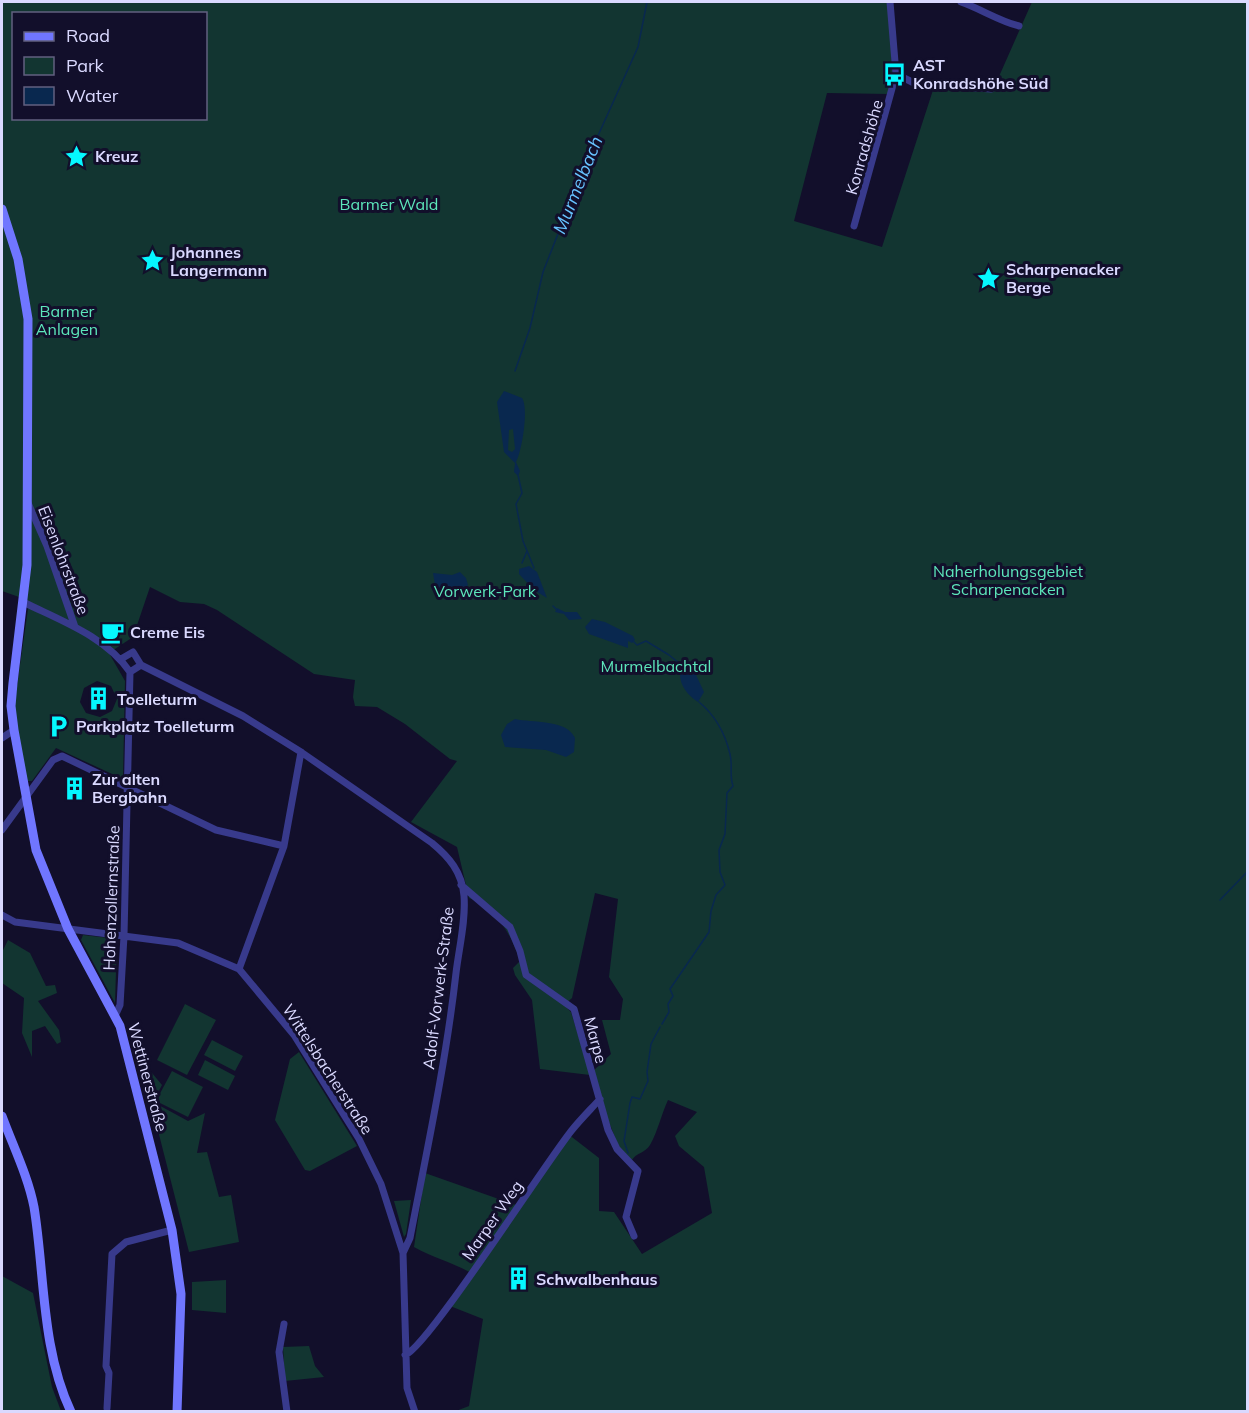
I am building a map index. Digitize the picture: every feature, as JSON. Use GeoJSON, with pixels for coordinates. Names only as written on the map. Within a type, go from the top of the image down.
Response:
{"type":"FeatureCollection","features":[{"type":"Feature","properties":{"kind":"street","name":"Konradshöhe"},"geometry":{"type":"LineString","coordinates":[[854,226],[896,74],[890,2]]}},
{"type":"Feature","properties":{"kind":"street"},"geometry":{"type":"LineString","coordinates":[[961,2],[997,16],[1006,24],[1019,26]]}},
{"type":"Feature","properties":{"kind":"street"},"geometry":{"type":"LineString","coordinates":[[896,74],[916,84],[991,89]]}},
{"type":"Feature","properties":{"kind":"street","name":"Wettinerstraße"},"geometry":{"type":"LineString","coordinates":[[2,209],[18,259],[28,318],[28,503],[25,603],[11,706],[14,730],[36,850],[68,929],[115,1016],[123,1037],[172,1230],[182,1294],[177,1412]]}},
{"type":"Feature","properties":{"kind":"street","name":"Eisenlohrstraße"},"geometry":{"type":"LineString","coordinates":[[28,503],[47,546],[75,627]]}},
{"type":"Feature","properties":{"kind":"street"},"geometry":{"type":"LineString","coordinates":[[25,603],[75,627],[121,659],[130,672],[141,665]]}},
{"type":"Feature","properties":{"kind":"street","name":"Adolf-Vorwerk-Straße"},"geometry":{"type":"LineString","coordinates":[[121,659],[133,652],[141,665],[223,704],[301,752],[442,852],[456,869],[464,896],[449,1028],[410,1238],[402,1253],[407,1388],[415,1412]]}},
{"type":"Feature","properties":{"kind":"street","name":"Hohenzollernstraße"},"geometry":{"type":"LineString","coordinates":[[115,1016],[120,1005],[124,936],[130,672]]}},
{"type":"Feature","properties":{"kind":"street"},"geometry":{"type":"LineString","coordinates":[[2,738],[14,730]]}},
{"type":"Feature","properties":{"kind":"street"},"geometry":{"type":"LineString","coordinates":[[239,969],[284,846],[301,752]]}},
{"type":"Feature","properties":{"kind":"street"},"geometry":{"type":"LineString","coordinates":[[2,830],[54,758],[62,756],[216,830],[284,846]]}},
{"type":"Feature","properties":{"kind":"street","name":"Marpe"},"geometry":{"type":"LineString","coordinates":[[461,885],[510,927],[520,951],[526,975],[574,1009],[612,1141],[638,1171],[626,1216],[634,1236]]}},
{"type":"Feature","properties":{"kind":"street","name":"Wittelsbacherstraße"},"geometry":{"type":"LineString","coordinates":[[2,915],[15,922],[187,945],[239,969],[294,1035],[358,1138],[381,1184],[402,1253]]}},
{"type":"Feature","properties":{"kind":"street","name":"Marper Weg"},"geometry":{"type":"LineString","coordinates":[[405,1355],[412,1350],[442,1313],[572,1130],[600,1100]]}},
{"type":"Feature","properties":{"kind":"street"},"geometry":{"type":"LineString","coordinates":[[2,1116],[28,1182],[49,1333],[60,1383],[71,1412]]}},
{"type":"Feature","properties":{"kind":"street"},"geometry":{"type":"LineString","coordinates":[[107,1408],[109,1373],[106,1366],[112,1254],[126,1242],[172,1230]]}},
{"type":"Feature","properties":{"kind":"street"},"geometry":{"type":"LineString","coordinates":[[284,1324],[279,1352],[287,1412]]}},
{"type":"Feature","properties":{"kind":"green space"},"geometry":{"type":"Polygon","coordinates":[[[2,2],[888,2],[893,76],[889,94],[827,93],[794,221],[882,247],[934,87],[993,90],[1032,2],[1247,2],[1247,1411],[456,1411],[469,1406],[483,1319],[450,1306],[473,1274],[414,1247],[425,1173],[516,1205],[568,1134],[599,1158],[599,1211],[614,1212],[642,1254],[712,1213],[704,1167],[679,1146],[675,1136],[697,1112],[668,1100],[650,1145],[632,1160],[619,1147],[590,1075],[540,1069],[532,1000],[515,975],[513,968],[520,961],[512,941],[502,924],[488,909],[469,898],[457,847],[411,822],[457,761],[450,759],[405,724],[377,707],[355,706],[353,697],[355,680],[314,674],[217,610],[204,604],[180,602],[150,587],[133,637],[109,653],[125,681],[123,779],[56,748],[32,781],[27,781],[15,717],[15,700],[28,609],[19,597],[2,591],[2,2]],[[97,681],[84,688],[80,702],[86,713],[100,717],[112,711],[117,699],[111,686],[97,681]],[[595,893],[572,998],[564,1005],[571,1012],[590,1074],[611,1054],[602,1020],[620,1020],[623,999],[609,977],[618,899],[595,893]]]}},
{"type":"Feature","properties":{"kind":"green space"},"geometry":{"type":"Polygon","coordinates":[[[83,935],[117,939],[115,1003],[81,940],[83,935]]]}},
{"type":"Feature","properties":{"kind":"green space"},"geometry":{"type":"Polygon","coordinates":[[[8,940],[30,953],[46,986],[55,985],[57,993],[38,1001],[59,1030],[61,1042],[57,1044],[45,1026],[32,1031],[32,1057],[22,1033],[24,998],[2,983],[2,952],[8,940]]]}},
{"type":"Feature","properties":{"kind":"green space"},"geometry":{"type":"Polygon","coordinates":[[[185,1004],[216,1020],[187,1075],[157,1060],[185,1004]]]}},
{"type":"Feature","properties":{"kind":"green space"},"geometry":{"type":"Polygon","coordinates":[[[212,1040],[243,1056],[235,1071],[204,1055],[212,1040]]]}},
{"type":"Feature","properties":{"kind":"green space"},"geometry":{"type":"Polygon","coordinates":[[[299,1052],[357,1146],[310,1171],[305,1170],[275,1120],[290,1059],[299,1052]]]}},
{"type":"Feature","properties":{"kind":"green space"},"geometry":{"type":"Polygon","coordinates":[[[205,1060],[235,1076],[228,1090],[198,1075],[205,1060]]]}},
{"type":"Feature","properties":{"kind":"green space"},"geometry":{"type":"Polygon","coordinates":[[[141,1064],[147,1067],[162,1085],[153,1102],[188,1121],[205,1113],[197,1153],[207,1152],[219,1197],[231,1195],[239,1242],[189,1252],[141,1064]]]}},
{"type":"Feature","properties":{"kind":"green space"},"geometry":{"type":"Polygon","coordinates":[[[172,1071],[203,1087],[188,1117],[156,1101],[172,1071]]]}},
{"type":"Feature","properties":{"kind":"green space"},"geometry":{"type":"Polygon","coordinates":[[[411,1200],[406,1234],[404,1237],[394,1201],[411,1200]]]}},
{"type":"Feature","properties":{"kind":"green space"},"geometry":{"type":"Polygon","coordinates":[[[2,1276],[33,1293],[52,1387],[61,1411],[2,1411],[2,1276]]]}},
{"type":"Feature","properties":{"kind":"green space"},"geometry":{"type":"Polygon","coordinates":[[[226,1280],[226,1313],[192,1310],[192,1282],[226,1280]]]}},
{"type":"Feature","properties":{"kind":"green space"},"geometry":{"type":"Polygon","coordinates":[[[309,1346],[315,1366],[324,1377],[285,1381],[283,1347],[309,1346]]]}},
{"type":"Feature","properties":{"kind":"water"},"geometry":{"type":"Polygon","coordinates":[[[504,391],[522,398],[524,403],[524,430],[516,462],[520,471],[518,476],[514,472],[515,463],[504,452],[497,402],[504,391]],[[513,429],[509,430],[508,450],[512,452],[515,449],[513,429]]]}},
{"type":"Feature","properties":{"kind":"water"},"geometry":{"type":"Polygon","coordinates":[[[529,566],[537,572],[547,598],[534,590],[519,574],[519,569],[529,566]]]}},
{"type":"Feature","properties":{"kind":"water"},"geometry":{"type":"Polygon","coordinates":[[[460,572],[466,578],[468,585],[463,590],[445,592],[435,585],[433,573],[452,575],[460,572]]]}},
{"type":"Feature","properties":{"kind":"water"},"geometry":{"type":"Polygon","coordinates":[[[557,608],[565,612],[577,612],[582,619],[569,620],[564,614],[555,612],[557,608]]]}},
{"type":"Feature","properties":{"kind":"water"},"geometry":{"type":"Polygon","coordinates":[[[592,619],[605,622],[633,636],[635,640],[632,643],[628,641],[628,648],[589,634],[585,627],[592,619]]]}},
{"type":"Feature","properties":{"kind":"water"},"geometry":{"type":"Polygon","coordinates":[[[690,662],[704,692],[698,702],[686,691],[680,678],[681,668],[690,662]]]}},
{"type":"Feature","properties":{"kind":"water"},"geometry":{"type":"Polygon","coordinates":[[[515,719],[548,723],[565,728],[575,738],[574,752],[566,757],[546,750],[505,747],[501,735],[507,724],[515,719]]]}},
{"type":"Feature","properties":{"kind":"waterway","name":"Murmelbach"},"geometry":{"type":"LineString","coordinates":[[515,371],[530,328],[543,272],[587,160],[638,47],[647,2]]}},
{"type":"Feature","properties":{"kind":"waterway","name":"Murmelbach"},"geometry":{"type":"LineString","coordinates":[[518,475],[522,493],[516,504],[523,541],[534,568]]}},
{"type":"Feature","properties":{"kind":"waterway"},"geometry":{"type":"LineString","coordinates":[[522,563],[527,551]]}},
{"type":"Feature","properties":{"kind":"waterway","name":"Murmelbach"},"geometry":{"type":"LineString","coordinates":[[553,606],[557,610]]}},
{"type":"Feature","properties":{"kind":"waterway","name":"Murmelbach"},"geometry":{"type":"LineString","coordinates":[[633,641],[637,645],[646,641],[684,667]]}},
{"type":"Feature","properties":{"kind":"waterway","name":"Murmelbach"},"geometry":{"type":"LineString","coordinates":[[662,1024],[669,1012],[668,1004],[673,996],[670,989],[709,932],[711,911],[716,895],[725,885],[720,872],[719,850],[725,834],[727,793],[733,786],[731,758],[719,725],[699,702]]}},
{"type":"Feature","properties":{"kind":"waterway"},"geometry":{"type":"LineString","coordinates":[[1220,900],[1248,871]]}},
{"type":"Feature","properties":{"kind":"waterway","name":"Murmelbach"},"geometry":{"type":"LineString","coordinates":[[628,1153],[624,1141],[630,1103],[632,1097],[640,1099],[648,1081],[651,1044],[660,1027]]}},
{"type":"Feature","properties":{"kind":"place","name":"AST Konradshöhe Süd"},"geometry":{"type":"Point","coordinates":[895,74]}},
{"type":"Feature","properties":{"kind":"place","name":"Kreuz"},"geometry":{"type":"Point","coordinates":[77,156]}},
{"type":"Feature","properties":{"kind":"place","name":"Johannes Langermann"},"geometry":{"type":"Point","coordinates":[152,261]}},
{"type":"Feature","properties":{"kind":"place","name":"Scharpenacker Berge"},"geometry":{"type":"Point","coordinates":[988,278]}},
{"type":"Feature","properties":{"kind":"place","name":"Creme Eis"},"geometry":{"type":"Point","coordinates":[112,632]}},
{"type":"Feature","properties":{"kind":"place","name":"Toelleturm"},"geometry":{"type":"Point","coordinates":[99,699]}},
{"type":"Feature","properties":{"kind":"place","name":"Parkplatz Toelleturm"},"geometry":{"type":"Point","coordinates":[58,726]}},
{"type":"Feature","properties":{"kind":"place","name":"Zur alten Bergbahn"},"geometry":{"type":"Point","coordinates":[74,788]}},
{"type":"Feature","properties":{"kind":"place","name":"Schwalbenhaus"},"geometry":{"type":"Point","coordinates":[518,1279]}},
{"type":"Feature","properties":{"kind":"park label","name":"Barmer Wald"},"geometry":{"type":"Point","coordinates":[389,204]}},
{"type":"Feature","properties":{"kind":"park label","name":"Barmer Anlagen"},"geometry":{"type":"Point","coordinates":[67,320]}},
{"type":"Feature","properties":{"kind":"park label","name":"Naherholungsgebiet Scharpenacken"},"geometry":{"type":"Point","coordinates":[1008,580]}},
{"type":"Feature","properties":{"kind":"park label","name":"Vorwerk-Park"},"geometry":{"type":"Point","coordinates":[485,591]}},
{"type":"Feature","properties":{"kind":"park label","name":"Murmelbachtal"},"geometry":{"type":"Point","coordinates":[656,666]}}]}
